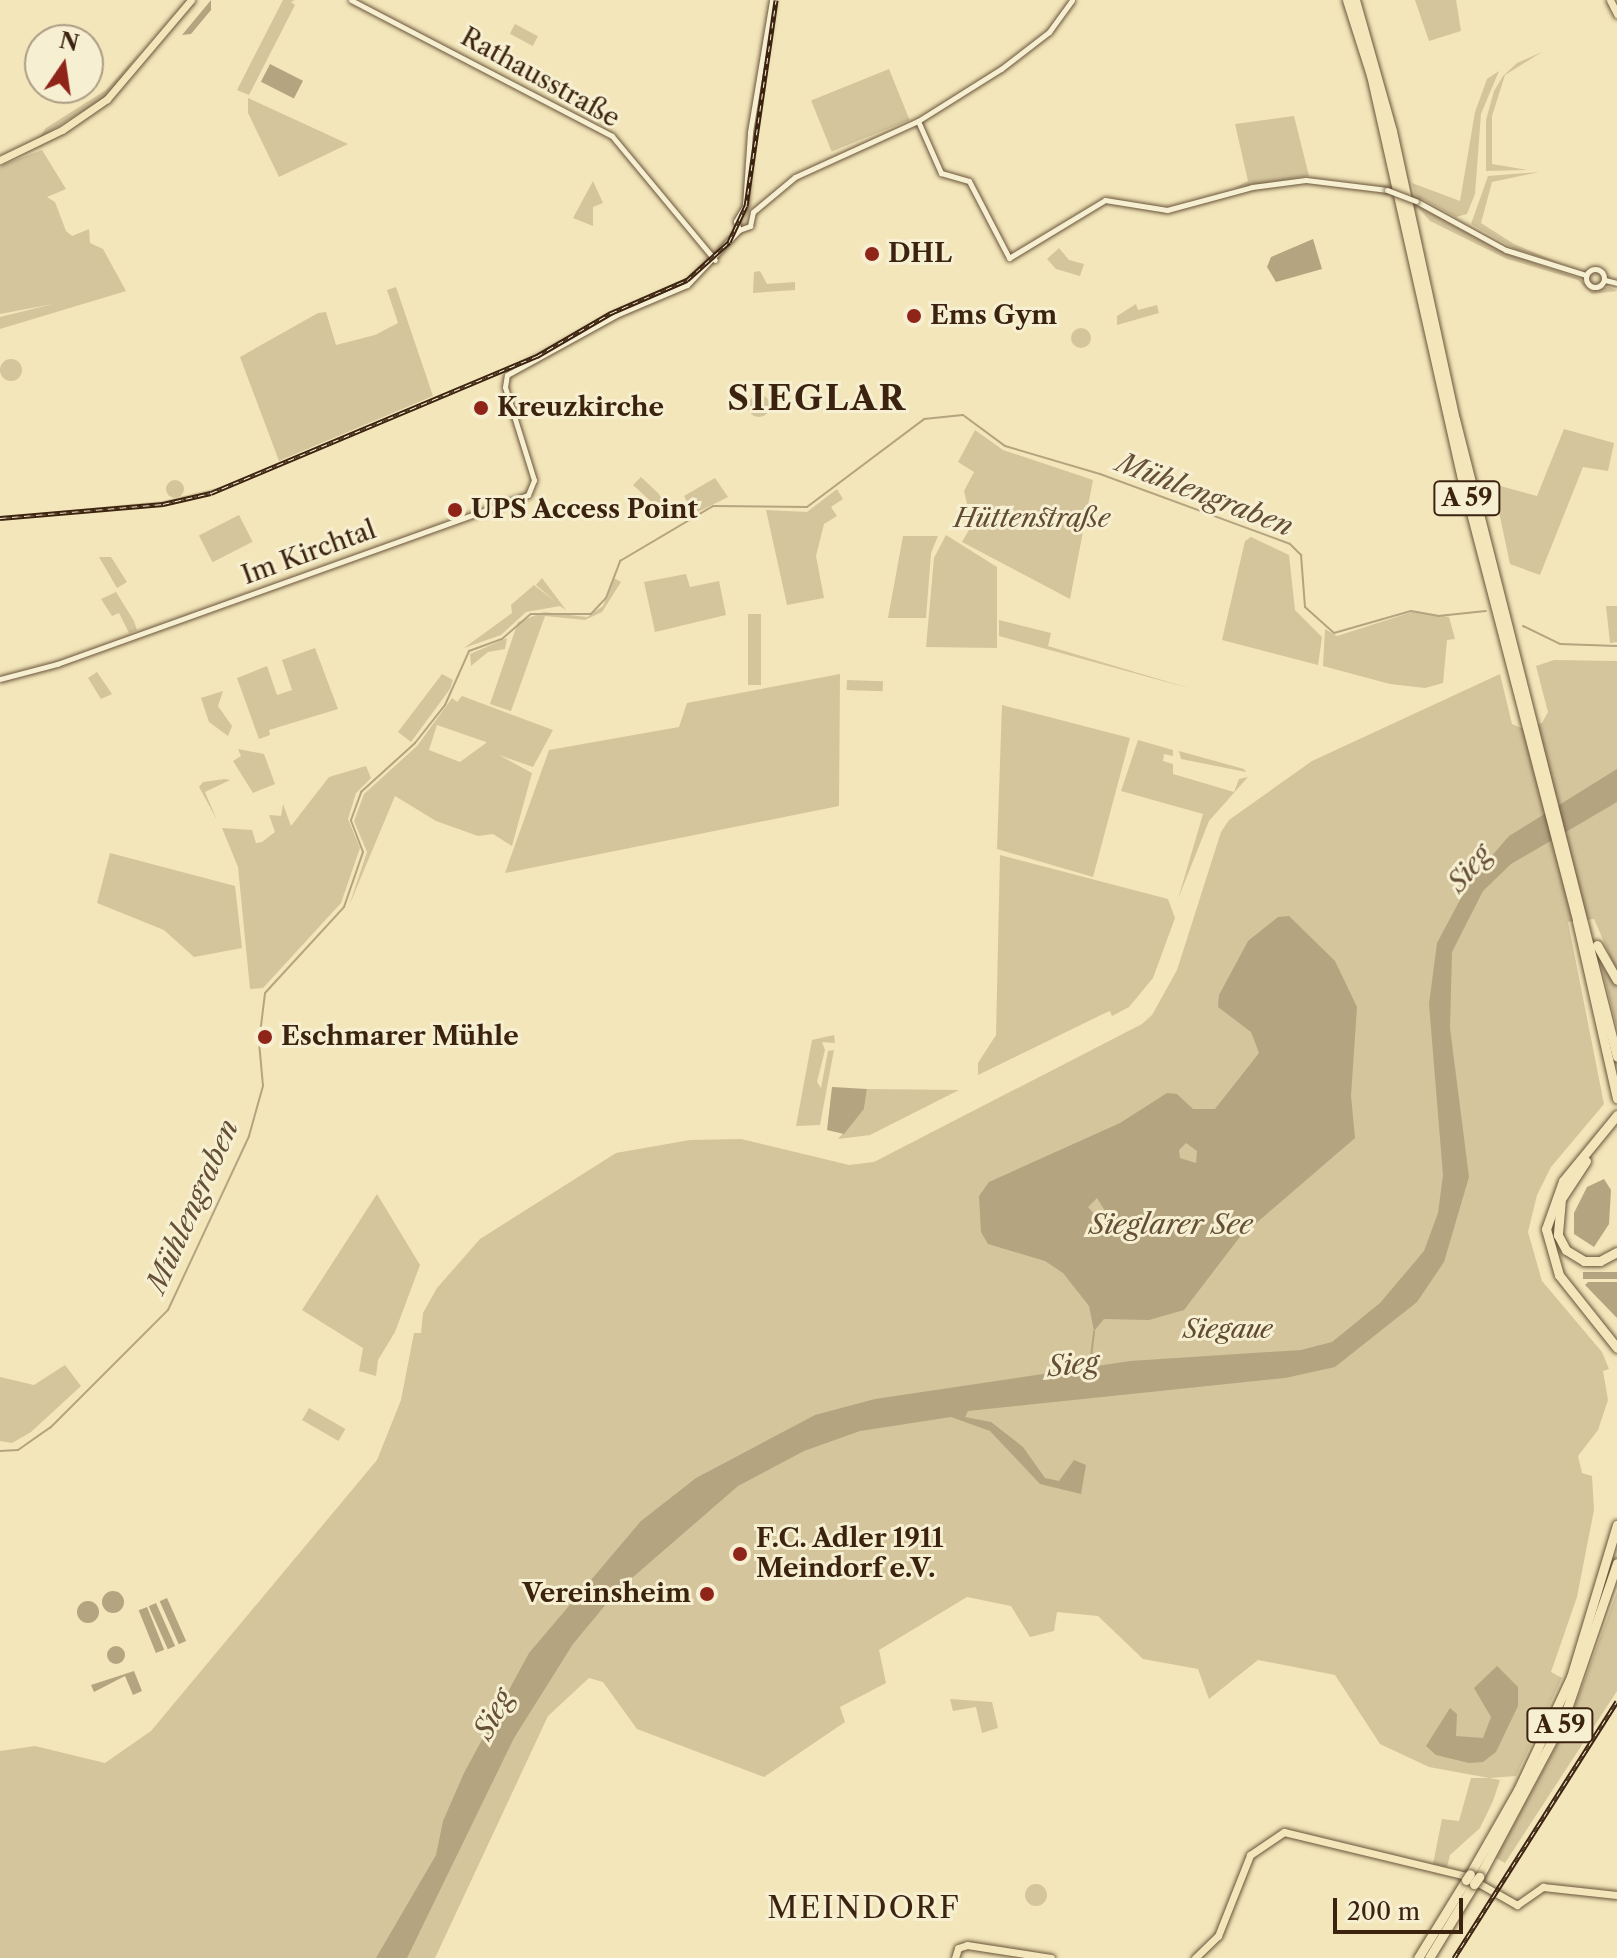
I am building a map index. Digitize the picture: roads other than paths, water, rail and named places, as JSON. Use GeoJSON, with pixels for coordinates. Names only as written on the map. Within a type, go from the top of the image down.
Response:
{"type":"FeatureCollection","features":[{"type":"Feature","properties":{"kind":"highway","name":"A 59"},"geometry":{"type":"LineString","coordinates":[[1347,0],[1371,75],[1462,478],[1584,920],[1617,1057]]}},
{"type":"Feature","properties":{"kind":"highway","name":"A 59"},"geometry":{"type":"LineString","coordinates":[[1355,0],[1388,117],[1455,419],[1530,724],[1578,889],[1617,1099]]}},
{"type":"Feature","properties":{"kind":"highway"},"geometry":{"type":"LineString","coordinates":[[1584,920],[1601,956],[1617,980]]}},
{"type":"Feature","properties":{"kind":"highway"},"geometry":{"type":"LineString","coordinates":[[1617,1115],[1568,1185],[1557,1228],[1563,1246],[1579,1259],[1600,1261],[1617,1252]]}},
{"type":"Feature","properties":{"kind":"highway"},"geometry":{"type":"LineString","coordinates":[[1611,1127],[1558,1189],[1546,1238],[1559,1275],[1617,1348]]}},
{"type":"Feature","properties":{"kind":"highway","name":"A 59"},"geometry":{"type":"LineString","coordinates":[[1429,1958],[1518,1790],[1571,1677],[1617,1525]]}},
{"type":"Feature","properties":{"kind":"highway","name":"A 59"},"geometry":{"type":"LineString","coordinates":[[1418,1958],[1563,1720],[1617,1563]]}},
{"type":"Feature","properties":{"kind":"main road"},"geometry":{"type":"LineString","coordinates":[[0,160],[62,130],[107,99],[191,0]]}},
{"type":"Feature","properties":{"kind":"main road"},"geometry":{"type":"LineString","coordinates":[[1610,0],[1617,14]]}},
{"type":"Feature","properties":{"kind":"main road"},"geometry":{"type":"LineString","coordinates":[[1195,1958],[1208,1948],[1222,1927],[1245,1862],[1268,1838],[1296,1832],[1420,1869],[1469,1878],[1517,1905],[1543,1887],[1617,1895]]}},
{"type":"Feature","properties":{"kind":"main road"},"geometry":{"type":"LineString","coordinates":[[955,1958],[960,1946],[1051,1958]]}},
{"type":"Feature","properties":{"kind":"street","name":"Rathausstraße"},"geometry":{"type":"LineString","coordinates":[[351,0],[612,136],[715,260]]}},
{"type":"Feature","properties":{"kind":"street"},"geometry":{"type":"LineString","coordinates":[[739,230],[736,221],[745,206],[750,132],[772,0]]}},
{"type":"Feature","properties":{"kind":"street"},"geometry":{"type":"LineString","coordinates":[[715,260],[739,230],[750,226],[753,212],[795,177],[918,121],[1001,69],[1054,27],[1072,0]]}},
{"type":"Feature","properties":{"kind":"street"},"geometry":{"type":"LineString","coordinates":[[918,121],[941,173],[963,177],[973,187],[1006,257],[1105,200],[1167,210],[1252,187],[1306,180],[1387,190],[1416,201],[1506,250],[1586,275],[1593,287],[1605,280]]}},
{"type":"Feature","properties":{"kind":"street"},"geometry":{"type":"LineString","coordinates":[[745,206],[753,212]]}},
{"type":"Feature","properties":{"kind":"street","name":"Im Kirchtal"},"geometry":{"type":"LineString","coordinates":[[0,679],[96,650],[505,504],[534,489],[505,383],[513,371],[616,315],[684,287],[715,260]]}},
{"type":"Feature","properties":{"kind":"street"},"geometry":{"type":"LineString","coordinates":[[1586,275],[1596,268],[1605,280],[1617,283]]}},
{"type":"Feature","properties":{"kind":"water"},"geometry":{"type":"Polygon","coordinates":[[[211,0],[211,10],[191,34],[182,35],[211,0]]]}},
{"type":"Feature","properties":{"kind":"water"},"geometry":{"type":"Polygon","coordinates":[[[270,64],[303,81],[294,99],[261,82],[270,64]]]}},
{"type":"Feature","properties":{"kind":"water"},"geometry":{"type":"Polygon","coordinates":[[[1313,239],[1322,269],[1276,282],[1267,267],[1271,257],[1313,239]]]}},
{"type":"Feature","properties":{"kind":"water"},"geometry":{"type":"Polygon","coordinates":[[[1617,769],[1617,802],[1511,864],[1483,891],[1452,952],[1450,1028],[1469,1177],[1444,1262],[1417,1302],[1335,1367],[1285,1378],[968,1411],[965,1417],[991,1422],[1023,1447],[1045,1478],[1059,1481],[1074,1460],[1086,1465],[1081,1494],[1040,1484],[990,1431],[951,1417],[860,1431],[804,1451],[738,1486],[617,1591],[573,1644],[514,1738],[407,1958],[376,1958],[436,1855],[443,1821],[464,1773],[529,1653],[641,1521],[696,1478],[815,1415],[875,1399],[1130,1361],[1301,1350],[1332,1342],[1380,1303],[1424,1251],[1438,1213],[1443,1175],[1429,1004],[1437,943],[1470,881],[1509,836],[1617,769]]]}},
{"type":"Feature","properties":{"kind":"water","name":"Sieglarer See"},"geometry":{"type":"Polygon","coordinates":[[[1289,916],[1335,961],[1357,1007],[1351,1096],[1355,1138],[1239,1238],[1184,1310],[1149,1320],[1104,1319],[1094,1331],[1089,1306],[1063,1273],[1045,1261],[988,1244],[981,1232],[979,1196],[989,1182],[1120,1123],[1167,1093],[1177,1094],[1193,1109],[1215,1109],[1259,1053],[1251,1032],[1218,1007],[1219,995],[1248,941],[1278,917],[1289,916]],[[1186,1143],[1179,1150],[1180,1158],[1196,1163],[1197,1151],[1186,1143]],[[1097,1198],[1088,1207],[1103,1224],[1108,1216],[1097,1198]]]}},
{"type":"Feature","properties":{"kind":"water"},"geometry":{"type":"Polygon","coordinates":[[[832,1087],[867,1089],[864,1109],[844,1134],[827,1130],[832,1087]]]}},
{"type":"Feature","properties":{"kind":"water"},"geometry":{"type":"Polygon","coordinates":[[[1604,1179],[1611,1190],[1609,1224],[1594,1247],[1574,1234],[1574,1213],[1587,1187],[1604,1179]]]}},
{"type":"Feature","properties":{"kind":"water"},"geometry":{"type":"Polygon","coordinates":[[[1583,1272],[1617,1272],[1617,1279],[1583,1279],[1583,1272]]]}},
{"type":"Feature","properties":{"kind":"water"},"geometry":{"type":"Polygon","coordinates":[[[1588,1282],[1617,1282],[1617,1318],[1585,1285],[1588,1282]]]}},
{"type":"Feature","properties":{"kind":"water"},"geometry":{"type":"Polygon","coordinates":[[[113,1591],[121,1594],[124,1602],[121,1610],[113,1613],[105,1610],[102,1602],[105,1594],[113,1591]]]}},
{"type":"Feature","properties":{"kind":"water"},"geometry":{"type":"Polygon","coordinates":[[[167,1598],[186,1641],[179,1644],[160,1601],[167,1598]]]}},
{"type":"Feature","properties":{"kind":"water"},"geometry":{"type":"Polygon","coordinates":[[[88,1601],[96,1604],[99,1612],[96,1620],[88,1623],[80,1620],[77,1612],[80,1604],[88,1601]]]}},
{"type":"Feature","properties":{"kind":"water"},"geometry":{"type":"Polygon","coordinates":[[[156,1603],[175,1646],[168,1649],[149,1606],[156,1603]]]}},
{"type":"Feature","properties":{"kind":"water"},"geometry":{"type":"Polygon","coordinates":[[[147,1607],[164,1650],[156,1653],[139,1610],[147,1607]]]}},
{"type":"Feature","properties":{"kind":"water"},"geometry":{"type":"Polygon","coordinates":[[[112,1646],[120,1646],[125,1655],[123,1662],[112,1664],[107,1659],[107,1651],[112,1646]]]}},
{"type":"Feature","properties":{"kind":"water"},"geometry":{"type":"Polygon","coordinates":[[[1497,1666],[1518,1687],[1518,1706],[1496,1752],[1483,1762],[1469,1763],[1436,1755],[1426,1746],[1450,1708],[1457,1714],[1456,1736],[1483,1738],[1491,1717],[1474,1688],[1497,1666]]]}},
{"type":"Feature","properties":{"kind":"water"},"geometry":{"type":"Polygon","coordinates":[[[134,1671],[142,1691],[133,1695],[125,1676],[94,1692],[91,1685],[134,1671]]]}},
{"type":"Feature","properties":{"kind":"waterway","name":"Mühlengraben"},"geometry":{"type":"LineString","coordinates":[[260,1034],[265,993],[344,907],[363,852],[351,820],[361,792],[415,743],[445,705],[469,651],[502,639],[531,614],[591,614],[606,598],[620,561],[713,506],[807,507],[924,419],[963,415],[1005,446],[1100,474],[1290,544],[1301,555],[1305,607],[1334,633],[1411,611],[1438,616],[1486,611]]}},
{"type":"Feature","properties":{"kind":"waterway","name":"Mühlengraben"},"geometry":{"type":"LineString","coordinates":[[1523,626],[1560,644],[1617,646]]}},
{"type":"Feature","properties":{"kind":"waterway","name":"Mühlengraben"},"geometry":{"type":"LineString","coordinates":[[0,1451],[18,1450],[50,1428],[168,1310],[249,1136],[263,1086],[259,1042]]}},
{"type":"Feature","properties":{"kind":"waterway","name":"Sieg"},"geometry":{"type":"LineString","coordinates":[[1090,1365],[1094,1331]]}},
{"type":"Feature","properties":{"kind":"railway"},"geometry":{"type":"LineString","coordinates":[[0,518],[163,504],[211,493],[537,356],[611,313],[687,280],[729,242],[746,206],[776,0]]}},
{"type":"Feature","properties":{"kind":"railway"},"geometry":{"type":"LineString","coordinates":[[1454,1958],[1617,1701]]}},
{"type":"Feature","properties":{"kind":"place","name":"DHL"},"geometry":{"type":"Point","coordinates":[872,254]}},
{"type":"Feature","properties":{"kind":"place","name":"Ems Gym"},"geometry":{"type":"Point","coordinates":[914,316]}},
{"type":"Feature","properties":{"kind":"place","name":"Kreuzkirche"},"geometry":{"type":"Point","coordinates":[481,408]}},
{"type":"Feature","properties":{"kind":"place","name":"UPS Access Point"},"geometry":{"type":"Point","coordinates":[455,510]}},
{"type":"Feature","properties":{"kind":"place","name":"Eschmarer Mühle"},"geometry":{"type":"Point","coordinates":[265,1037]}},
{"type":"Feature","properties":{"kind":"place","name":"F.C. Adler 1911 Meindorf e.V."},"geometry":{"type":"Point","coordinates":[740,1554]}},
{"type":"Feature","properties":{"kind":"place","name":"Vereinsheim"},"geometry":{"type":"Point","coordinates":[707,1594]}},
{"type":"Feature","properties":{"kind":"district","name":"SIEGLAR"},"geometry":{"type":"Point","coordinates":[817,399]}},
{"type":"Feature","properties":{"kind":"district","name":"MEINDORF"},"geometry":{"type":"Point","coordinates":[864,1908]}},
{"type":"Feature","properties":{"kind":"park label","name":"Hüttenstraße"},"geometry":{"type":"Point","coordinates":[1032,519]}},
{"type":"Feature","properties":{"kind":"park label","name":"Siegaue"},"geometry":{"type":"Point","coordinates":[1228,1330]}}]}
